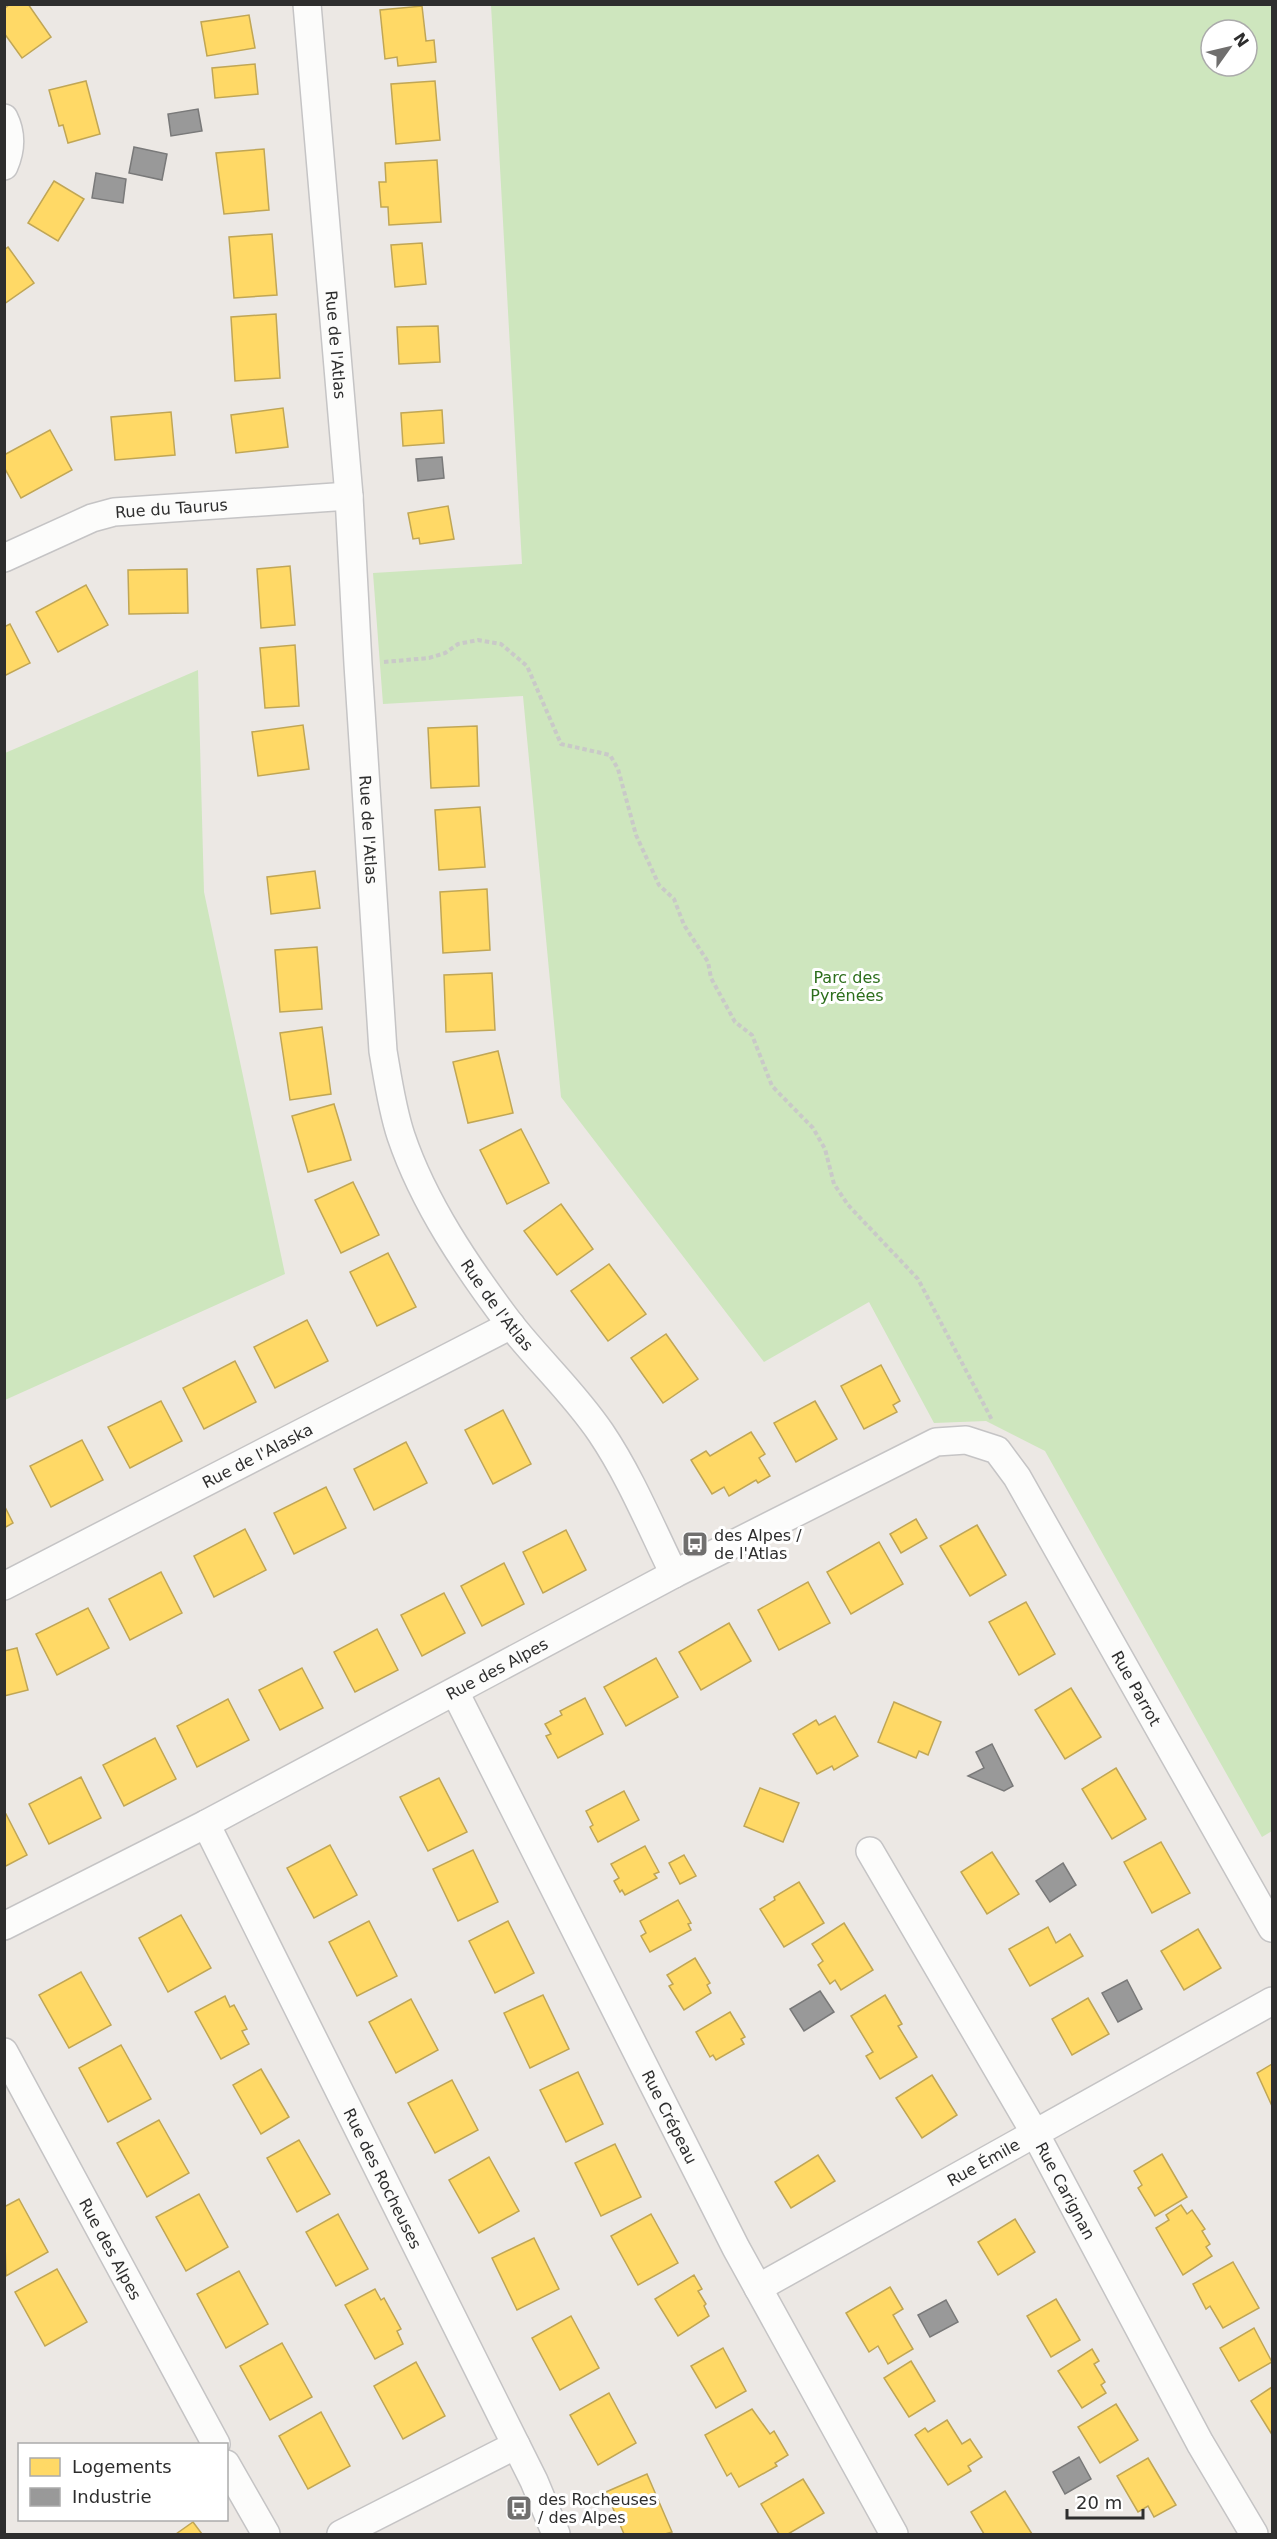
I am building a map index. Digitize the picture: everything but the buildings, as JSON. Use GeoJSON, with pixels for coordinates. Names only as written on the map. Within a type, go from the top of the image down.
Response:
{"type":"FeatureCollection","features":[{"type":"Feature","properties":{"kind":"street","name":"Rue de l'Atlas"},"geometry":{"type":"LineString","coordinates":[[307,4],[349,496],[382,1040],[390,1095],[400,1135],[416,1174],[439,1219],[511,1325],[600,1431],[618,1461],[674,1574]]}},
{"type":"Feature","properties":{"kind":"street"},"geometry":{"type":"LineString","coordinates":[[4,118],[10,137],[9,155],[4,166]]}},
{"type":"Feature","properties":{"kind":"street","name":"Rue du Taurus"},"geometry":{"type":"LineString","coordinates":[[4,558],[92,518],[114,512],[349,496]]}},
{"type":"Feature","properties":{"kind":"street","name":"Rue de l'Alaska"},"geometry":{"type":"LineString","coordinates":[[4,1586],[511,1325]]}},
{"type":"Feature","properties":{"kind":"street","name":"Rue des Alpes"},"geometry":{"type":"LineString","coordinates":[[4,1926],[206,1824],[674,1574],[936,1442],[966,1440],[997,1450]]}},
{"type":"Feature","properties":{"kind":"street","name":"Rue Parrot"},"geometry":{"type":"LineString","coordinates":[[997,1450],[1017,1477],[1272,1928]]}},
{"type":"Feature","properties":{"kind":"street","name":"Rue Crépeau"},"geometry":{"type":"LineString","coordinates":[[455,1692],[758,2288],[894,2535]]}},
{"type":"Feature","properties":{"kind":"street","name":"Rue des Rocheuses"},"geometry":{"type":"LineString","coordinates":[[206,1824],[534,2481],[556,2535]]}},
{"type":"Feature","properties":{"kind":"street","name":"Rue Carignan"},"geometry":{"type":"LineString","coordinates":[[870,1851],[1036,2135],[1200,2443],[1254,2535]]}},
{"type":"Feature","properties":{"kind":"street","name":"Rue Émile"},"geometry":{"type":"LineString","coordinates":[[758,2288],[1036,2135],[1272,2001]]}},
{"type":"Feature","properties":{"kind":"street","name":"Rue des Alpes"},"geometry":{"type":"LineString","coordinates":[[4,2052],[215,2443]]}},
{"type":"Feature","properties":{"kind":"street"},"geometry":{"type":"LineString","coordinates":[[341,2535],[516,2445]]}},
{"type":"Feature","properties":{"kind":"street"},"geometry":{"type":"LineString","coordinates":[[228,2468],[266,2535]]}},
{"type":"Feature","properties":{"kind":"path"},"geometry":{"type":"LineString","coordinates":[[358,664],[429,658],[445,653],[458,644],[478,640],[501,644],[527,666],[561,744],[610,755],[618,769],[636,835],[659,885],[674,899],[684,925],[708,962],[711,978],[735,1022],[752,1035],[772,1086],[813,1128],[825,1149],[834,1184],[848,1205],[918,1279],[997,1431],[997,1450]]}},
{"type":"Feature","properties":{"kind":"green space","name":"Parc des Pyrénées"},"geometry":{"type":"Polygon","coordinates":[[[491,5],[1272,5],[1272,1831],[1262,1837],[1045,1451],[986,1421],[934,1423],[869,1302],[764,1362],[561,1097],[523,696],[383,704],[373,573],[522,564],[491,5]]]}},
{"type":"Feature","properties":{"kind":"green space"},"geometry":{"type":"Polygon","coordinates":[[[198,670],[204,892],[285,1274],[5,1400],[5,753],[198,670]]]}},
{"type":"Feature","properties":{"kind":"place","name":"des Alpes / de l'Atlas"},"geometry":{"type":"Point","coordinates":[695,1544]}},
{"type":"Feature","properties":{"kind":"place","name":"des Rocheuses / des Alpes"},"geometry":{"type":"Point","coordinates":[519,2508]}}]}
